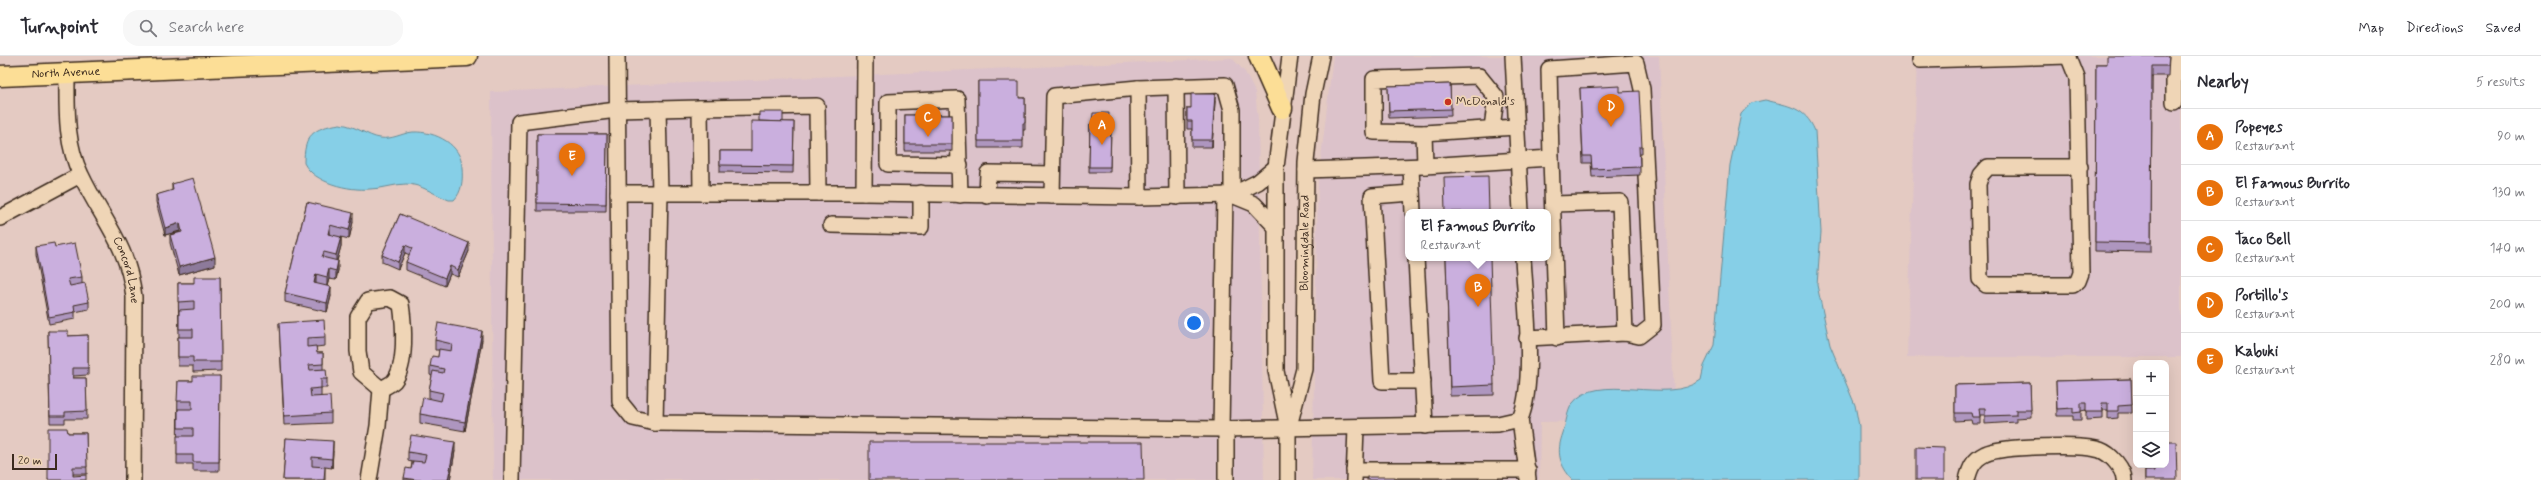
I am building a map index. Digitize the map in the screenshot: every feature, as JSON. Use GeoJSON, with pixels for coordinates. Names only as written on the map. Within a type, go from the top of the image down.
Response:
{"type":"FeatureCollection","features":[{"type":"Feature","properties":{"kind":"main road","name":"North Avenue"},"geometry":{"type":"LineString","coordinates":[[0,76],[467,56]]}},
{"type":"Feature","properties":{"kind":"main road"},"geometry":{"type":"LineString","coordinates":[[1259,56],[1282,108]]}},
{"type":"Feature","properties":{"kind":"street"},"geometry":{"type":"LineString","coordinates":[[617,56],[620,402],[633,418],[655,423],[1224,429],[1356,428],[1498,424],[1520,419]]}},
{"type":"Feature","properties":{"kind":"street"},"geometry":{"type":"LineString","coordinates":[[864,193],[865,56]]}},
{"type":"Feature","properties":{"kind":"street","name":"Bloomingdale Road"},"geometry":{"type":"LineString","coordinates":[[1288,480],[1288,428],[1276,371],[1276,167],[1282,108],[1290,56]]}},
{"type":"Feature","properties":{"kind":"street","name":"Bloomingdale Road"},"geometry":{"type":"LineString","coordinates":[[1288,428],[1304,369],[1306,170],[1312,100],[1320,56]]}},
{"type":"Feature","properties":{"kind":"street"},"geometry":{"type":"LineString","coordinates":[[1513,56],[1521,209]]}},
{"type":"Feature","properties":{"kind":"street"},"geometry":{"type":"LineString","coordinates":[[2174,56],[2174,102]]}},
{"type":"Feature","properties":{"kind":"street"},"geometry":{"type":"LineString","coordinates":[[1920,60],[2069,57],[2077,78],[2080,168],[2081,273],[2078,281],[2073,285],[1986,285],[1980,279],[1978,184],[1981,174],[1988,167],[2080,168]]}},
{"type":"Feature","properties":{"kind":"street"},"geometry":{"type":"LineString","coordinates":[[1527,338],[1557,338],[1625,333],[1638,336],[1653,325],[1642,89],[1636,63],[1549,69],[1557,338]]}},
{"type":"Feature","properties":{"kind":"street","name":"Concord Lane"},"geometry":{"type":"LineString","coordinates":[[67,73],[67,127],[80,175],[118,240],[132,278],[134,297],[133,480]]}},
{"type":"Feature","properties":{"kind":"street"},"geometry":{"type":"LineString","coordinates":[[1492,128],[1496,97],[1479,76],[1374,79],[1374,132],[1424,133],[1516,127]]}},
{"type":"Feature","properties":{"kind":"street"},"geometry":{"type":"LineString","coordinates":[[1052,196],[1054,96],[1138,88],[1225,85],[1232,110],[1224,429],[1226,480]]}},
{"type":"Feature","properties":{"kind":"street"},"geometry":{"type":"LineString","coordinates":[[1176,86],[1177,197]]}},
{"type":"Feature","properties":{"kind":"street"},"geometry":{"type":"LineString","coordinates":[[1138,88],[1139,197]]}},
{"type":"Feature","properties":{"kind":"street"},"geometry":{"type":"LineString","coordinates":[[960,165],[888,164],[888,102],[957,99],[960,165],[960,195]]}},
{"type":"Feature","properties":{"kind":"street"},"geometry":{"type":"LineString","coordinates":[[512,480],[519,122],[617,110],[817,106],[818,193]]}},
{"type":"Feature","properties":{"kind":"street"},"geometry":{"type":"LineString","coordinates":[[700,108],[702,193]]}},
{"type":"Feature","properties":{"kind":"street"},"geometry":{"type":"LineString","coordinates":[[655,423],[660,193],[658,109]]}},
{"type":"Feature","properties":{"kind":"street"},"geometry":{"type":"LineString","coordinates":[[1413,209],[1412,193],[1424,133]]}},
{"type":"Feature","properties":{"kind":"street"},"geometry":{"type":"LineString","coordinates":[[1306,170],[1418,167],[1551,158]]}},
{"type":"Feature","properties":{"kind":"street"},"geometry":{"type":"LineString","coordinates":[[618,193],[921,193],[987,196],[1139,197],[1229,195],[1258,182],[1276,167]]}},
{"type":"Feature","properties":{"kind":"street"},"geometry":{"type":"LineString","coordinates":[[987,196],[988,173],[1052,174]]}},
{"type":"Feature","properties":{"kind":"street"},"geometry":{"type":"LineString","coordinates":[[0,218],[80,175]]}},
{"type":"Feature","properties":{"kind":"street"},"geometry":{"type":"LineString","coordinates":[[831,225],[921,227],[921,193]]}},
{"type":"Feature","properties":{"kind":"street"},"geometry":{"type":"LineString","coordinates":[[1412,193],[1372,196],[1382,381],[1423,381]]}},
{"type":"Feature","properties":{"kind":"street"},"geometry":{"type":"LineString","coordinates":[[1229,195],[1254,204],[1276,227]]}},
{"type":"Feature","properties":{"kind":"street"},"geometry":{"type":"LineString","coordinates":[[1553,204],[1620,202],[1625,333]]}},
{"type":"Feature","properties":{"kind":"street"},"geometry":{"type":"LineString","coordinates":[[1416,261],[1425,426]]}},
{"type":"Feature","properties":{"kind":"street"},"geometry":{"type":"LineString","coordinates":[[1356,428],[1354,475],[1528,475],[1520,419],[1525,408],[1529,380],[1523,261]]}},
{"type":"Feature","properties":{"kind":"street"},"geometry":{"type":"LineString","coordinates":[[390,298],[401,304],[404,326],[403,340],[400,367],[394,381],[381,389],[361,372],[358,351],[358,317],[368,301],[390,298]]}},
{"type":"Feature","properties":{"kind":"street"},"geometry":{"type":"LineString","coordinates":[[369,480],[378,426],[381,389]]}},
{"type":"Feature","properties":{"kind":"street"},"geometry":{"type":"LineString","coordinates":[[1967,480],[1971,465],[1985,454],[2002,449],[2088,447],[2102,451],[2116,462],[2124,480]]}},
{"type":"Feature","properties":{"kind":"shaded area"},"geometry":{"type":"Polygon","coordinates":[[[1333,56],[1659,56],[1675,419],[1540,422],[1539,480],[1312,480],[1318,183],[1333,56]]]}},
{"type":"Feature","properties":{"kind":"shaded area"},"geometry":{"type":"Polygon","coordinates":[[[1917,56],[2181,56],[2181,357],[1907,357],[1917,56]]]}},
{"type":"Feature","properties":{"kind":"shaded area"},"geometry":{"type":"Polygon","coordinates":[[[1232,58],[1245,72],[1255,92],[1258,119],[1264,480],[493,480],[491,92],[1232,58]]]}},
{"type":"Feature","properties":{"kind":"water"},"geometry":{"type":"Polygon","coordinates":[[[1765,100],[1789,106],[1801,112],[1811,123],[1815,131],[1821,232],[1817,285],[1830,345],[1855,405],[1859,426],[1859,480],[1573,480],[1562,464],[1559,452],[1570,407],[1583,394],[1615,388],[1670,390],[1687,387],[1701,380],[1704,366],[1714,345],[1730,165],[1741,114],[1751,103],[1765,100]]]}},
{"type":"Feature","properties":{"kind":"water"},"geometry":{"type":"Polygon","coordinates":[[[340,124],[380,138],[389,138],[413,132],[422,132],[439,137],[446,141],[453,146],[461,160],[462,181],[457,197],[454,200],[449,200],[412,184],[374,189],[352,189],[324,181],[309,170],[304,163],[304,153],[308,139],[312,134],[323,128],[340,124]]]}},
{"type":"Feature","properties":{"kind":"building"},"geometry":{"type":"Polygon","coordinates":[[[2107,56],[2169,56],[2168,66],[2152,66],[2151,243],[2095,242],[2096,64],[2107,64],[2107,56]]]}},
{"type":"Feature","properties":{"kind":"building"},"geometry":{"type":"Polygon","coordinates":[[[978,81],[1019,81],[1019,98],[1025,98],[1023,141],[978,141],[978,81]]]}},
{"type":"Feature","properties":{"kind":"building"},"geometry":{"type":"Polygon","coordinates":[[[1450,84],[1451,109],[1389,111],[1388,86],[1450,84]]]}},
{"type":"Feature","properties":{"kind":"building"},"geometry":{"type":"Polygon","coordinates":[[[1620,86],[1620,92],[1639,91],[1642,147],[1639,147],[1640,167],[1592,169],[1591,156],[1583,156],[1580,88],[1620,86]]]}},
{"type":"Feature","properties":{"kind":"building"},"geometry":{"type":"Polygon","coordinates":[[[1191,94],[1215,94],[1212,140],[1192,140],[1192,121],[1187,121],[1187,108],[1191,108],[1191,94]]]}},
{"type":"Feature","properties":{"kind":"building"},"geometry":{"type":"Polygon","coordinates":[[[759,112],[783,112],[783,122],[759,121],[759,112]]]}},
{"type":"Feature","properties":{"kind":"building"},"geometry":{"type":"Polygon","coordinates":[[[1093,113],[1109,113],[1108,124],[1092,124],[1093,113]]]}},
{"type":"Feature","properties":{"kind":"building"},"geometry":{"type":"Polygon","coordinates":[[[905,115],[952,115],[952,144],[905,144],[905,115]]]}},
{"type":"Feature","properties":{"kind":"building"},"geometry":{"type":"Polygon","coordinates":[[[751,121],[794,122],[793,166],[720,165],[720,151],[751,151],[751,121]]]}},
{"type":"Feature","properties":{"kind":"building"},"geometry":{"type":"Polygon","coordinates":[[[1090,124],[1111,124],[1110,167],[1089,167],[1090,124]]]}},
{"type":"Feature","properties":{"kind":"building"},"geometry":{"type":"Polygon","coordinates":[[[537,134],[607,134],[606,204],[537,203],[537,134]]]}},
{"type":"Feature","properties":{"kind":"building"},"geometry":{"type":"Polygon","coordinates":[[[1488,176],[1489,209],[1445,209],[1444,177],[1488,176]]]}},
{"type":"Feature","properties":{"kind":"building"},"geometry":{"type":"Polygon","coordinates":[[[193,178],[215,257],[179,267],[170,235],[182,232],[180,223],[165,228],[156,195],[173,190],[172,184],[193,178]]]}},
{"type":"Feature","properties":{"kind":"building"},"geometry":{"type":"Polygon","coordinates":[[[307,202],[353,213],[349,230],[330,225],[328,234],[341,237],[336,255],[324,252],[322,257],[338,261],[336,271],[329,269],[327,277],[316,274],[314,283],[331,287],[327,303],[285,293],[307,202]]]}},
{"type":"Feature","properties":{"kind":"building"},"geometry":{"type":"Polygon","coordinates":[[[400,214],[469,243],[458,270],[450,266],[445,278],[406,262],[412,248],[405,245],[398,262],[382,255],[400,214]]]}},
{"type":"Feature","properties":{"kind":"building"},"geometry":{"type":"Polygon","coordinates":[[[54,243],[55,247],[75,243],[82,277],[68,279],[70,286],[85,283],[89,302],[74,305],[75,312],[49,317],[36,246],[54,243]]]}},
{"type":"Feature","properties":{"kind":"building"},"geometry":{"type":"Polygon","coordinates":[[[1446,261],[1490,261],[1494,385],[1450,387],[1446,261]]]}},
{"type":"Feature","properties":{"kind":"building"},"geometry":{"type":"Polygon","coordinates":[[[194,277],[220,277],[221,362],[193,362],[193,357],[178,357],[178,337],[193,337],[193,329],[179,329],[179,310],[194,309],[194,301],[178,302],[178,283],[194,283],[194,277]]]}},
{"type":"Feature","properties":{"kind":"building"},"geometry":{"type":"Polygon","coordinates":[[[324,320],[325,337],[307,338],[307,347],[316,346],[317,353],[323,353],[323,364],[309,365],[310,370],[326,369],[327,379],[321,379],[321,388],[310,389],[311,397],[330,396],[331,413],[284,416],[279,323],[324,320]]]}},
{"type":"Feature","properties":{"kind":"building"},"geometry":{"type":"Polygon","coordinates":[[[438,323],[482,331],[465,422],[420,414],[423,397],[441,401],[443,393],[429,390],[433,371],[443,373],[444,369],[430,366],[432,356],[438,357],[439,349],[451,351],[452,344],[435,340],[438,323]]]}},
{"type":"Feature","properties":{"kind":"building"},"geometry":{"type":"Polygon","coordinates":[[[48,331],[68,331],[68,336],[88,335],[88,368],[73,368],[73,378],[86,378],[87,411],[65,412],[65,416],[50,416],[48,331]]]}},
{"type":"Feature","properties":{"kind":"building"},"geometry":{"type":"Polygon","coordinates":[[[193,376],[220,376],[219,462],[193,462],[193,455],[177,455],[177,436],[193,436],[193,428],[178,428],[178,409],[192,409],[192,401],[177,401],[178,381],[193,381],[193,376]]]}},
{"type":"Feature","properties":{"kind":"building"},"geometry":{"type":"Polygon","coordinates":[[[2131,379],[2132,405],[2118,406],[2118,411],[2108,411],[2108,403],[2102,403],[2103,412],[2086,412],[2086,403],[2081,403],[2081,412],[2073,413],[2073,408],[2057,409],[2056,381],[2131,379]]]}},
{"type":"Feature","properties":{"kind":"building"},"geometry":{"type":"Polygon","coordinates":[[[2030,383],[2031,410],[2016,410],[2016,415],[1985,416],[1985,408],[1979,408],[1980,417],[1972,417],[1971,413],[1955,413],[1955,385],[2030,383]]]}},
{"type":"Feature","properties":{"kind":"building"},"geometry":{"type":"Polygon","coordinates":[[[48,428],[67,428],[68,433],[86,433],[87,467],[73,467],[73,476],[86,475],[86,480],[48,480],[48,428]]]}},
{"type":"Feature","properties":{"kind":"building"},"geometry":{"type":"Polygon","coordinates":[[[411,435],[455,442],[448,480],[417,480],[404,478],[406,468],[411,469],[413,461],[424,462],[426,455],[408,452],[411,435]]]}},
{"type":"Feature","properties":{"kind":"building"},"geometry":{"type":"Polygon","coordinates":[[[286,438],[333,441],[332,459],[312,457],[312,466],[325,467],[324,480],[283,480],[286,438]]]}},
{"type":"Feature","properties":{"kind":"building"},"geometry":{"type":"Polygon","coordinates":[[[869,442],[1143,442],[1144,480],[869,480],[869,442]]]}},
{"type":"Feature","properties":{"kind":"building"},"geometry":{"type":"Polygon","coordinates":[[[2169,442],[2176,442],[2177,480],[2145,480],[2145,471],[2154,471],[2154,468],[2169,468],[2169,442]]]}},
{"type":"Feature","properties":{"kind":"building"},"geometry":{"type":"Polygon","coordinates":[[[1916,447],[1944,448],[1944,480],[1916,480],[1916,447]]]}},
{"type":"Feature","properties":{"kind":"building"},"geometry":{"type":"Polygon","coordinates":[[[1367,477],[1395,477],[1395,480],[1367,480],[1367,477]]]}},
{"type":"Feature","properties":{"kind":"place","name":"McDonald's"},"geometry":{"type":"Point","coordinates":[1448,102]}},
{"type":"Feature","properties":{"kind":"place","name":"Portillo's"},"geometry":{"type":"Point","coordinates":[1611,127]}},
{"type":"Feature","properties":{"kind":"place","name":"Taco Bell"},"geometry":{"type":"Point","coordinates":[928,137]}},
{"type":"Feature","properties":{"kind":"place","name":"Popeyes"},"geometry":{"type":"Point","coordinates":[1102,145]}},
{"type":"Feature","properties":{"kind":"place","name":"Kabuki"},"geometry":{"type":"Point","coordinates":[572,176]}},
{"type":"Feature","properties":{"kind":"place","name":"El Famous Burrito"},"geometry":{"type":"Point","coordinates":[1478,307]}}]}
